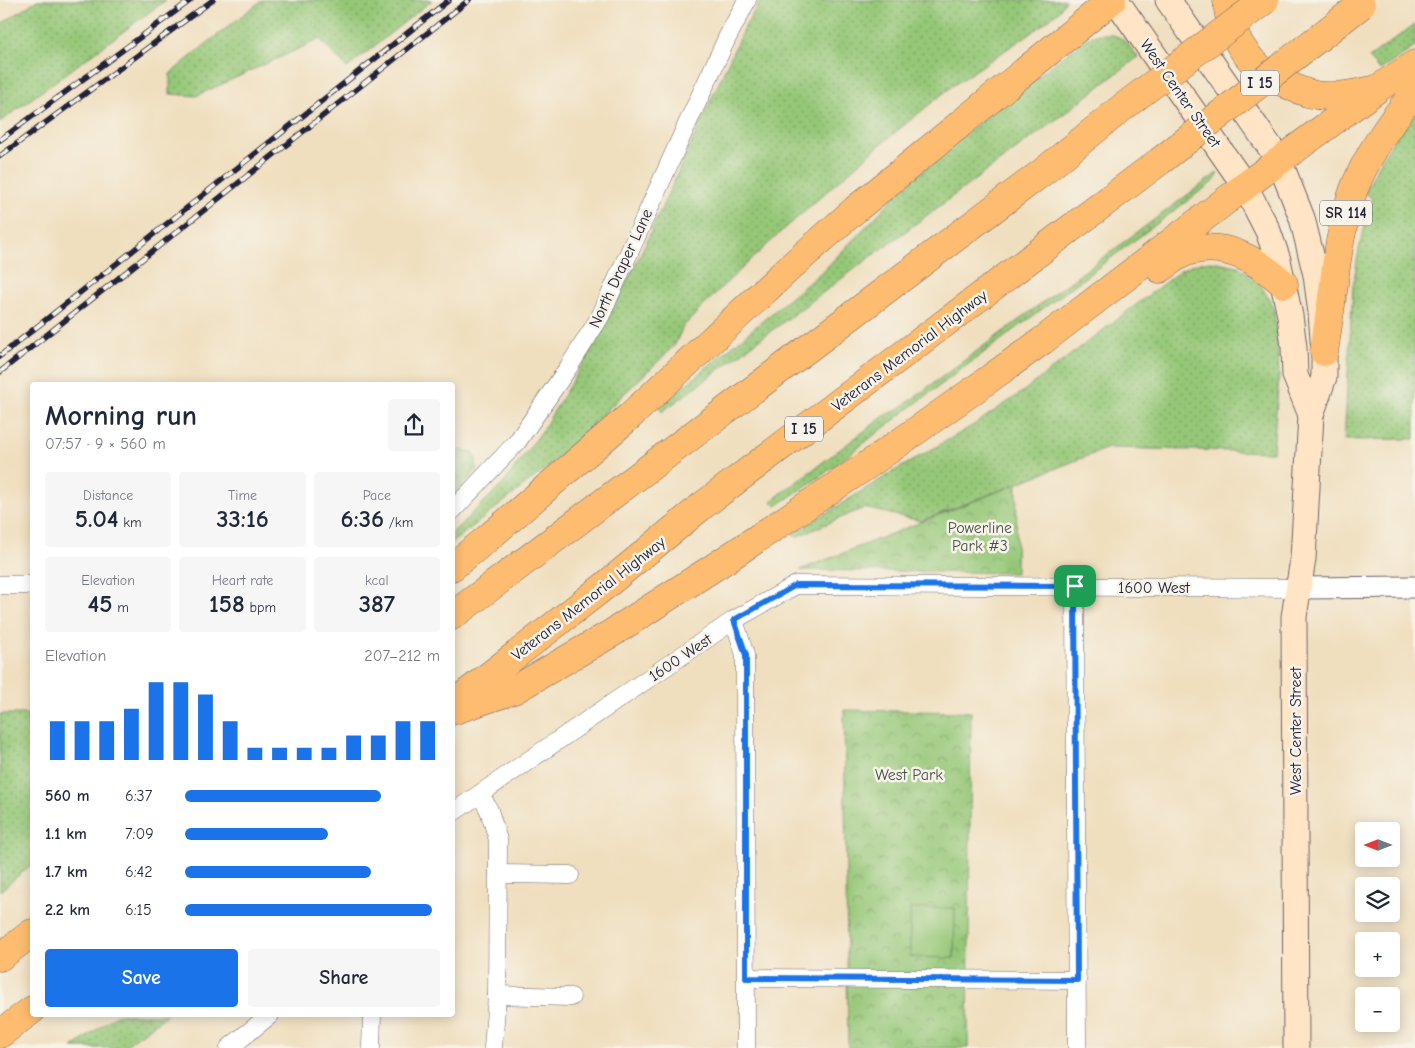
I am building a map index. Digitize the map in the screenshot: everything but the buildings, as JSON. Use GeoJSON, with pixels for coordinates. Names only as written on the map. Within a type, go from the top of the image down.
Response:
{"type":"FeatureCollection","features":[{"type":"Feature","properties":{"kind":"main road"},"geometry":{"type":"LineString","coordinates":[[455,564],[630,416],[787,270],[856,209],[1112,0]]}},
{"type":"Feature","properties":{"kind":"main road","name":"West Center Street"},"geometry":{"type":"LineString","coordinates":[[1116,0],[1245,186],[1268,231],[1284,284],[1294,347],[1295,375],[1310,415]]}},
{"type":"Feature","properties":{"kind":"main road","name":"West Center Street"},"geometry":{"type":"LineString","coordinates":[[1168,0],[1279,160],[1302,218],[1314,267],[1321,313],[1324,376],[1310,415],[1303,559],[1294,617],[1296,1048]]}},
{"type":"Feature","properties":{"kind":"main road"},"geometry":{"type":"LineString","coordinates":[[1227,0],[1228,13],[1234,33],[1245,52],[1258,68],[1271,78],[1311,94],[1327,96],[1344,96],[1377,89]]}},
{"type":"Feature","properties":{"kind":"main road"},"geometry":{"type":"LineString","coordinates":[[455,614],[1044,171],[1123,107],[1264,0]]}},
{"type":"Feature","properties":{"kind":"main road","name":"Veterans Memorial Highway"},"geometry":{"type":"LineString","coordinates":[[455,702],[606,585],[702,506],[1160,161],[1364,2]]}},
{"type":"Feature","properties":{"kind":"main road"},"geometry":{"type":"LineString","coordinates":[[455,710],[514,690],[612,633],[915,432],[1042,341],[1279,160],[1415,64]]}},
{"type":"Feature","properties":{"kind":"main road","name":"SR 114"},"geometry":{"type":"LineString","coordinates":[[1324,352],[1341,236],[1354,189],[1383,135],[1398,112],[1415,92]]}},
{"type":"Feature","properties":{"kind":"main road"},"geometry":{"type":"LineString","coordinates":[[1120,281],[1143,277],[1158,270],[1173,258],[1190,251],[1220,249],[1232,251],[1250,258],[1284,284]]}},
{"type":"Feature","properties":{"kind":"main road"},"geometry":{"type":"LineString","coordinates":[[0,957],[30,934]]}},
{"type":"Feature","properties":{"kind":"main road"},"geometry":{"type":"LineString","coordinates":[[0,1034],[30,1012]]}},
{"type":"Feature","properties":{"kind":"street","name":"North Draper Lane"},"geometry":{"type":"LineString","coordinates":[[455,508],[517,442],[568,368],[600,317],[688,122],[747,0]]}},
{"type":"Feature","properties":{"kind":"street"},"geometry":{"type":"LineString","coordinates":[[0,585],[30,585]]}},
{"type":"Feature","properties":{"kind":"street","name":"1600 West"},"geometry":{"type":"LineString","coordinates":[[455,811],[734,620],[796,585],[1415,587]]}},
{"type":"Feature","properties":{"kind":"street"},"geometry":{"type":"LineString","coordinates":[[1075,586],[1077,1048]]}},
{"type":"Feature","properties":{"kind":"street"},"geometry":{"type":"LineString","coordinates":[[734,620],[746,655],[746,1048]]}},
{"type":"Feature","properties":{"kind":"street"},"geometry":{"type":"LineString","coordinates":[[480,794],[489,810],[498,840],[497,995],[494,1048]]}},
{"type":"Feature","properties":{"kind":"street"},"geometry":{"type":"LineString","coordinates":[[498,874],[570,874]]}},
{"type":"Feature","properties":{"kind":"street"},"geometry":{"type":"LineString","coordinates":[[746,978],[1077,980]]}},
{"type":"Feature","properties":{"kind":"street"},"geometry":{"type":"LineString","coordinates":[[497,995],[571,997]]}},
{"type":"Feature","properties":{"kind":"street"},"geometry":{"type":"LineString","coordinates":[[238,1044],[268,1017]]}},
{"type":"Feature","properties":{"kind":"street"},"geometry":{"type":"LineString","coordinates":[[370,1048],[372,1017]]}},
{"type":"Feature","properties":{"kind":"green space"},"geometry":{"type":"Polygon","coordinates":[[[37,0],[166,0],[0,122],[0,25],[37,0]]]}},
{"type":"Feature","properties":{"kind":"green space"},"geometry":{"type":"Polygon","coordinates":[[[262,0],[432,0],[347,68],[320,39],[196,96],[170,94],[170,74],[262,0]]]}},
{"type":"Feature","properties":{"kind":"green space"},"geometry":{"type":"Polygon","coordinates":[[[761,0],[1066,0],[1058,12],[1038,28],[951,87],[876,148],[782,231],[722,287],[683,327],[674,346],[549,466],[455,540],[455,530],[503,484],[542,431],[600,335],[642,251],[742,32],[761,0]]]}},
{"type":"Feature","properties":{"kind":"green space"},"geometry":{"type":"Polygon","coordinates":[[[1415,24],[1415,47],[1379,71],[1369,58],[1415,24]]]}},
{"type":"Feature","properties":{"kind":"green space"},"geometry":{"type":"Polygon","coordinates":[[[1098,34],[1112,35],[1122,39],[1138,57],[662,412],[659,407],[825,269],[903,188],[990,113],[1086,39],[1098,34]]]}},
{"type":"Feature","properties":{"kind":"green space"},"geometry":{"type":"Polygon","coordinates":[[[1415,108],[1415,439],[1344,440],[1353,286],[1359,249],[1372,198],[1365,193],[1380,161],[1415,108]]]}},
{"type":"Feature","properties":{"kind":"green space"},"geometry":{"type":"Polygon","coordinates":[[[1217,173],[1214,181],[824,474],[776,506],[771,501],[887,414],[896,411],[1217,173]]]}},
{"type":"Feature","properties":{"kind":"green space"},"geometry":{"type":"Polygon","coordinates":[[[1211,261],[1238,266],[1258,281],[1274,311],[1279,375],[1273,452],[1108,448],[921,521],[864,508],[796,537],[793,534],[891,473],[972,426],[1021,393],[1180,271],[1195,264],[1211,261]]]}},
{"type":"Feature","properties":{"kind":"green space"},"geometry":{"type":"Polygon","coordinates":[[[455,449],[473,452],[477,470],[455,494],[455,449]]]}},
{"type":"Feature","properties":{"kind":"green space","name":"Powerline Park #3"},"geometry":{"type":"Polygon","coordinates":[[[1017,484],[1016,573],[800,570],[1017,484]]]}},
{"type":"Feature","properties":{"kind":"green space","name":"West Park"},"geometry":{"type":"Polygon","coordinates":[[[844,710],[971,712],[968,1048],[848,1048],[844,710]]]}},
{"type":"Feature","properties":{"kind":"green space"},"geometry":{"type":"Polygon","coordinates":[[[0,714],[30,714],[30,866],[0,891],[0,714]]]}},
{"type":"Feature","properties":{"kind":"green space"},"geometry":{"type":"Polygon","coordinates":[[[955,908],[954,958],[910,957],[910,909],[955,908]]]}},
{"type":"Feature","properties":{"kind":"green space"},"geometry":{"type":"Polygon","coordinates":[[[113,1017],[164,1017],[122,1048],[72,1048],[113,1017]]]}},
{"type":"Feature","properties":{"kind":"railway"},"geometry":{"type":"LineString","coordinates":[[0,140],[191,0]]}},
{"type":"Feature","properties":{"kind":"railway"},"geometry":{"type":"LineString","coordinates":[[0,156],[213,0]]}},
{"type":"Feature","properties":{"kind":"railway"},"geometry":{"type":"LineString","coordinates":[[0,356],[449,0]]}},
{"type":"Feature","properties":{"kind":"railway"},"geometry":{"type":"LineString","coordinates":[[0,372],[469,0]]}},
{"type":"Feature","properties":{"kind":"route"},"geometry":{"type":"LineString","coordinates":[[796,585],[1075,586],[1077,980],[746,978],[746,655],[734,620],[796,585]]}}]}
